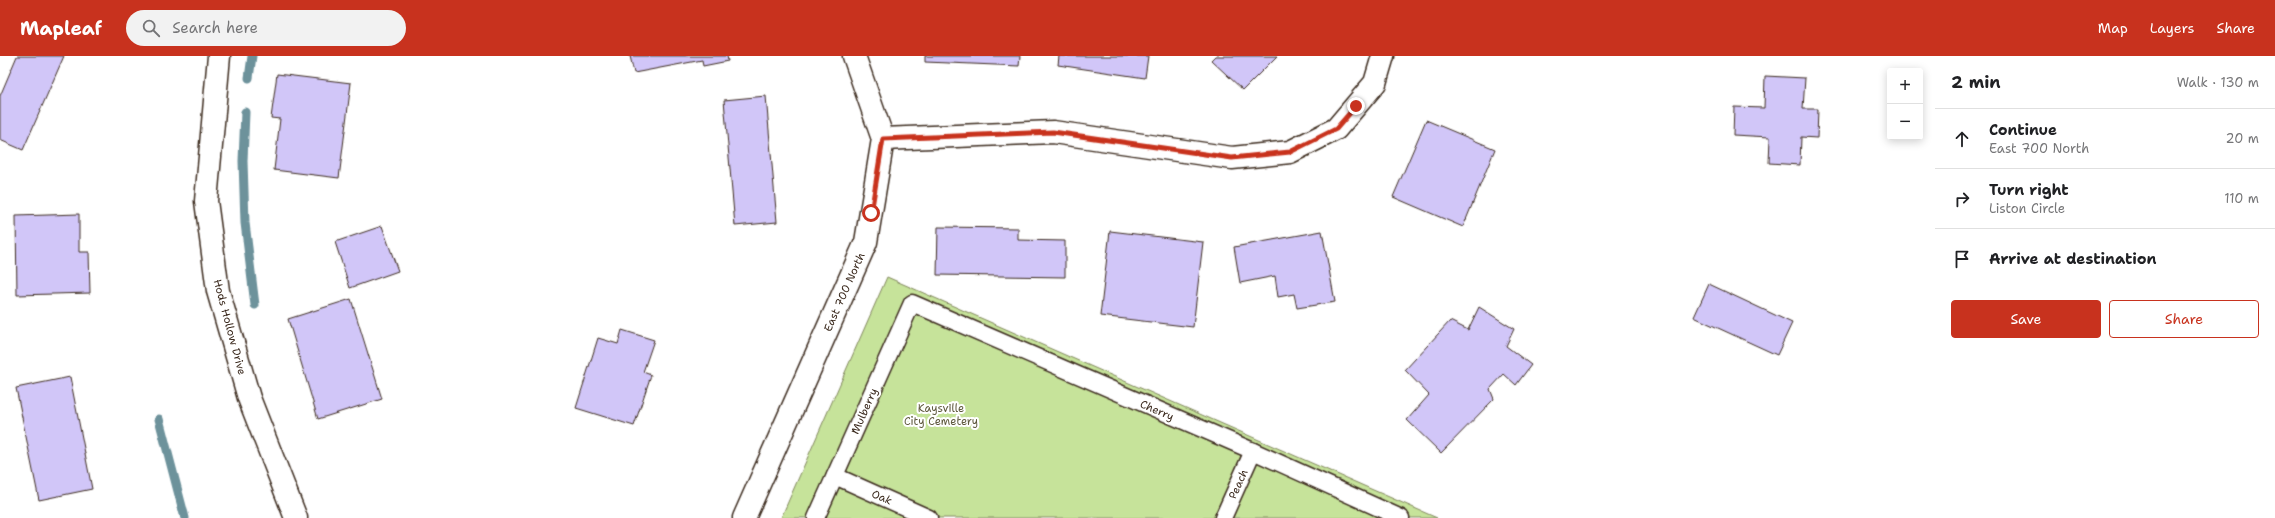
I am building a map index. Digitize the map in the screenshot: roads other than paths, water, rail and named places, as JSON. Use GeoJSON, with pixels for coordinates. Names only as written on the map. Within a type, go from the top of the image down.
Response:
{"type":"FeatureCollection","features":[{"type":"Feature","properties":{"kind":"street","name":"Hods Hollow Drive"},"geometry":{"type":"LineString","coordinates":[[219,56],[206,201],[218,292],[249,398],[296,518]]}},
{"type":"Feature","properties":{"kind":"street","name":"East 700 North"},"geometry":{"type":"LineString","coordinates":[[744,518],[866,242],[883,139],[854,56]]}},
{"type":"Feature","properties":{"kind":"street"},"geometry":{"type":"LineString","coordinates":[[883,139],[1053,132],[1232,158],[1290,152],[1336,129],[1375,83],[1383,56]]}},
{"type":"Feature","properties":{"kind":"lane","name":"Cherry"},"geometry":{"type":"LineString","coordinates":[[912,303],[1253,451],[1401,518]]}},
{"type":"Feature","properties":{"kind":"lane","name":"Mulberry"},"geometry":{"type":"LineString","coordinates":[[816,518],[912,303]]}},
{"type":"Feature","properties":{"kind":"lane","name":"Peach"},"geometry":{"type":"LineString","coordinates":[[1223,518],[1253,451]]}},
{"type":"Feature","properties":{"kind":"lane","name":"Oak"},"geometry":{"type":"LineString","coordinates":[[835,476],[929,518]]}},
{"type":"Feature","properties":{"kind":"waterway"},"geometry":{"type":"LineString","coordinates":[[249,78],[252,56]]}},
{"type":"Feature","properties":{"kind":"waterway"},"geometry":{"type":"LineString","coordinates":[[245,112],[243,161],[245,223],[255,305]]}},
{"type":"Feature","properties":{"kind":"waterway"},"geometry":{"type":"LineString","coordinates":[[159,419],[185,518]]}},
{"type":"Feature","properties":{"kind":"park label","name":"Kaysville City Cemetery"},"geometry":{"type":"Point","coordinates":[941,414]}}]}
